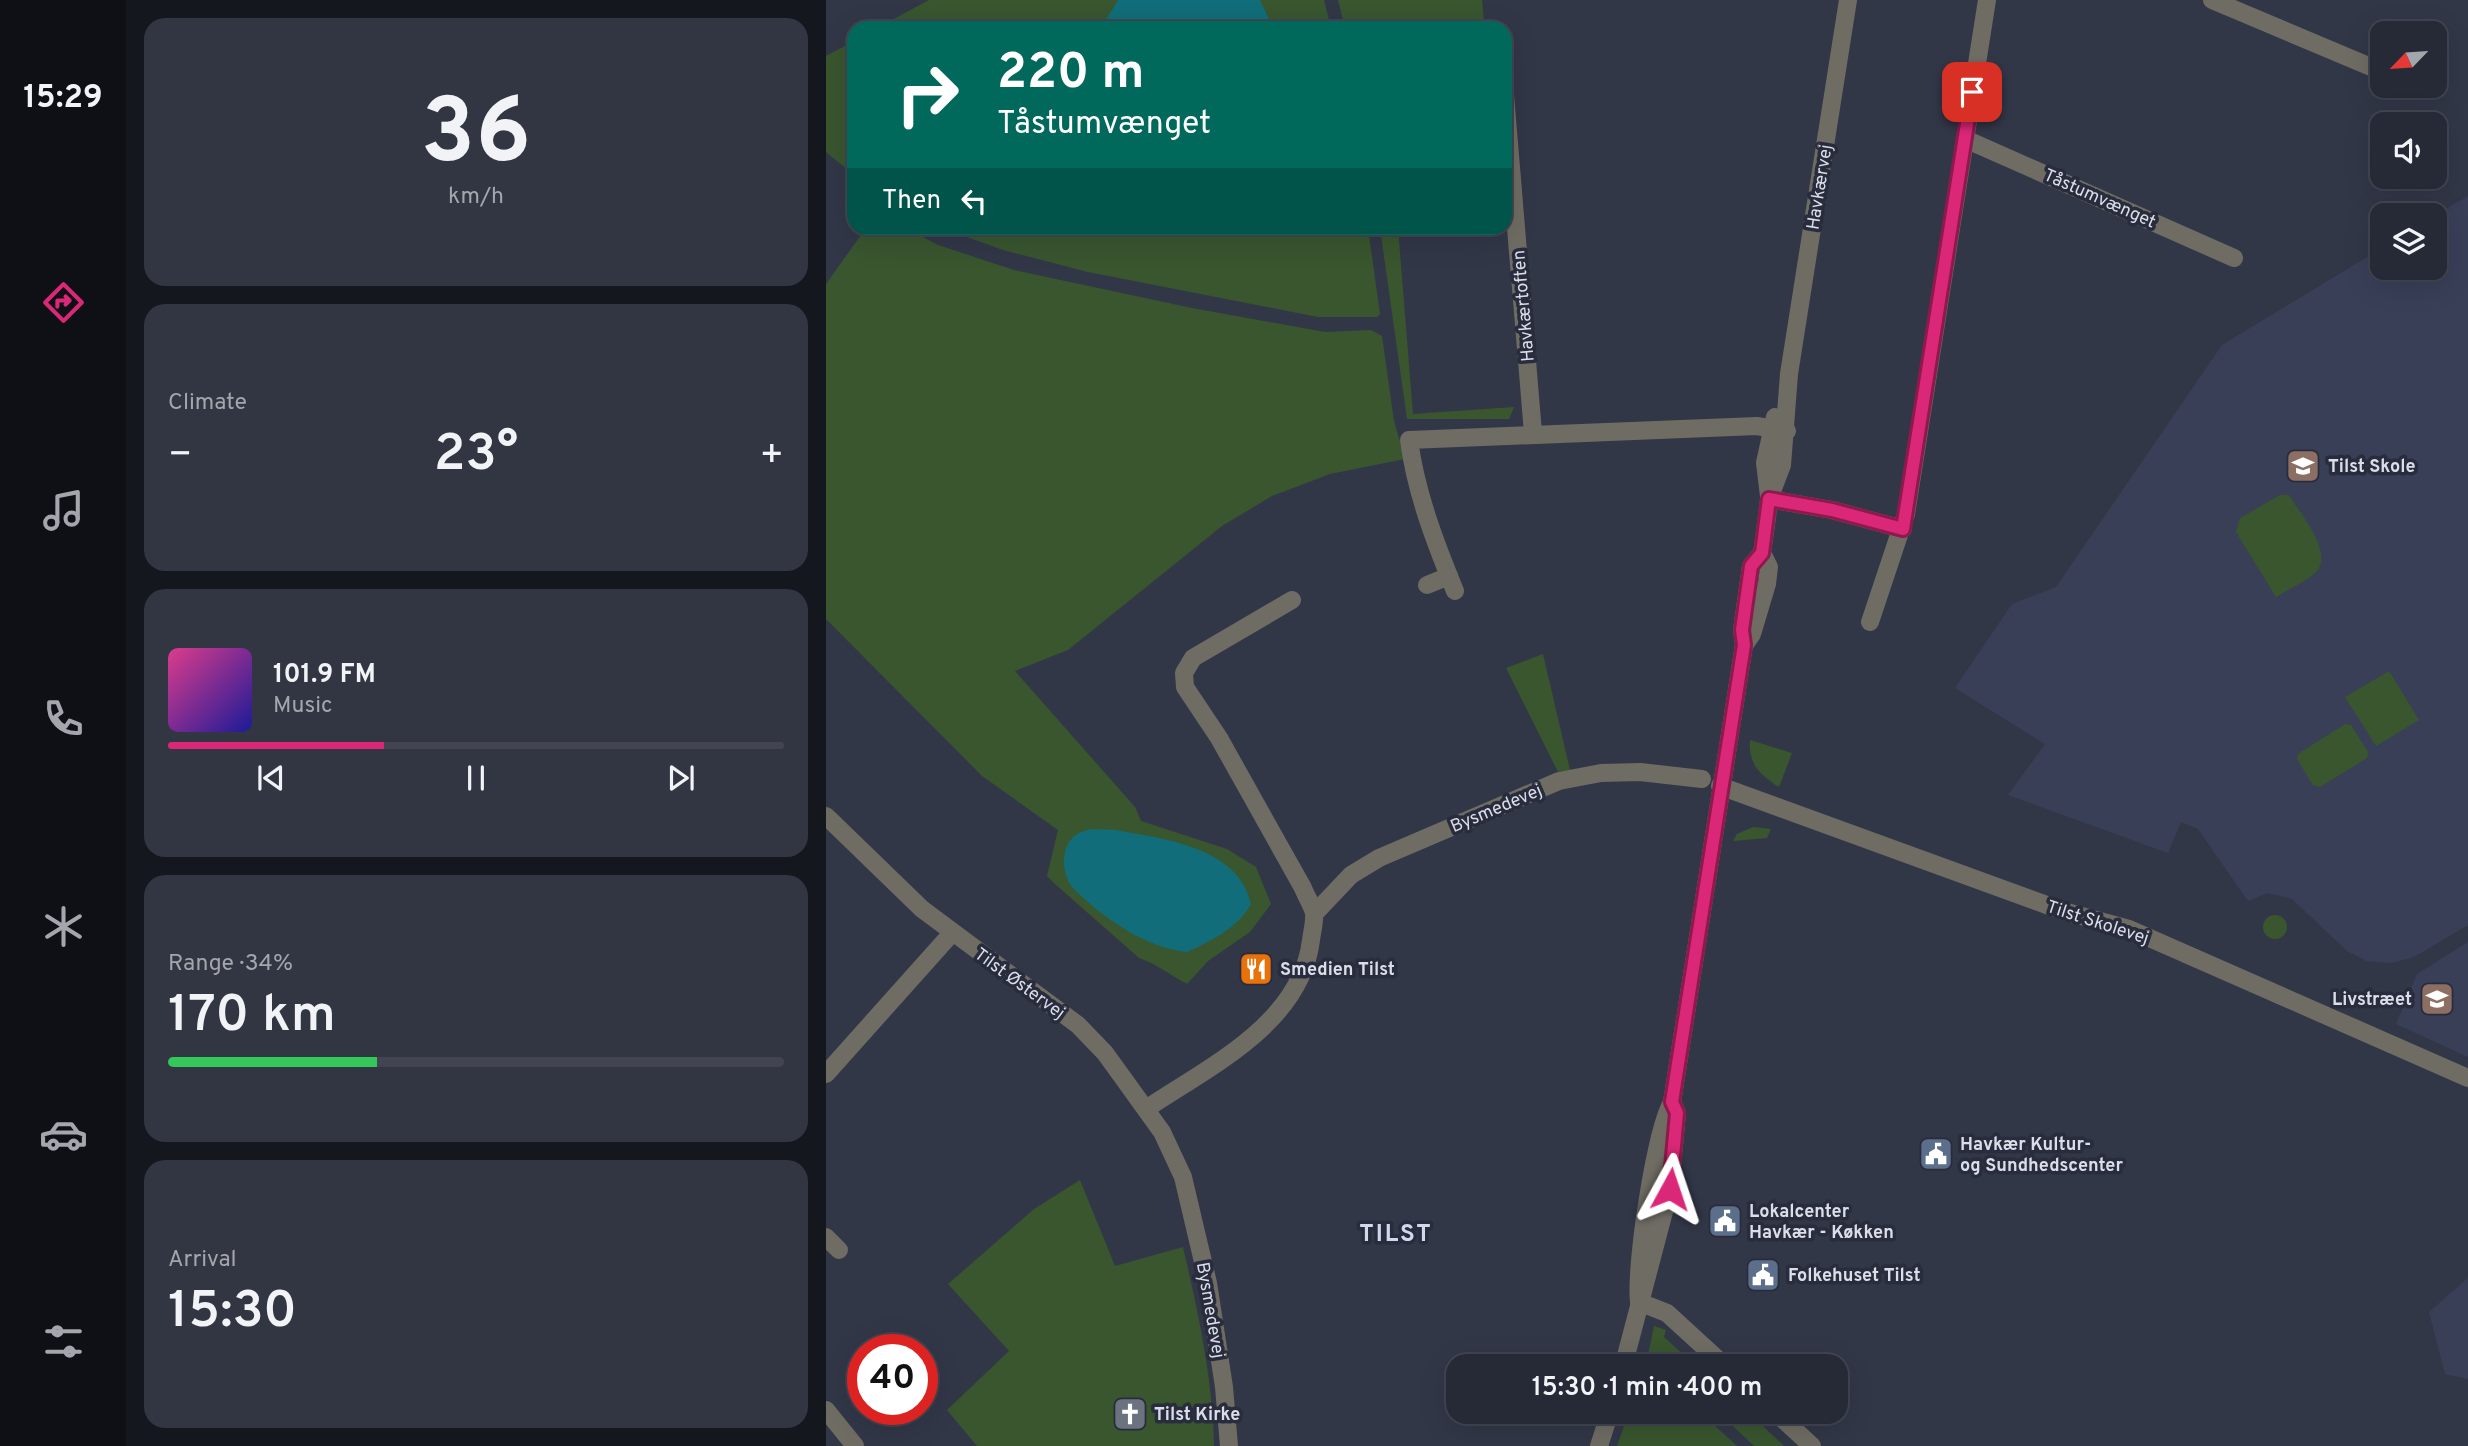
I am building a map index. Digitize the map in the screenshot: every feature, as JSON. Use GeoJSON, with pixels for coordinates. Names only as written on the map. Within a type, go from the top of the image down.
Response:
{"type":"FeatureCollection","features":[{"type":"Feature","properties":{"kind":"street","name":"Havkærvej"},"geometry":{"type":"LineString","coordinates":[[1626,1354],[1639,1302],[1637,1283],[1651,1187],[1663,1125],[1672,1102],[1744,645],[1742,630],[1751,566],[1762,553],[1769,499],[1766,463],[1779,429],[1789,374],[1848,0]]}},
{"type":"Feature","properties":{"kind":"street"},"geometry":{"type":"LineString","coordinates":[[1870,622],[1903,529],[1987,0]]}},
{"type":"Feature","properties":{"kind":"street"},"geometry":{"type":"LineString","coordinates":[[2212,0],[2370,67]]}},
{"type":"Feature","properties":{"kind":"street","name":"Tåstumvænget"},"geometry":{"type":"LineString","coordinates":[[1965,138],[2234,258]]}},
{"type":"Feature","properties":{"kind":"street","name":"Havkærtoften"},"geometry":{"type":"LineString","coordinates":[[1512,180],[1533,433]]}},
{"type":"Feature","properties":{"kind":"street"},"geometry":{"type":"LineString","coordinates":[[1427,585],[1452,583],[1433,540],[1409,440],[1533,433],[1779,429]]}},
{"type":"Feature","properties":{"kind":"street"},"geometry":{"type":"LineString","coordinates":[[1769,499],[1832,510],[1903,529]]}},
{"type":"Feature","properties":{"kind":"street"},"geometry":{"type":"LineString","coordinates":[[1146,1109],[1236,1049],[1268,1022],[1295,988],[1309,953],[1314,914],[1219,738],[1185,687],[1184,673],[1193,658],[1292,600]]}},
{"type":"Feature","properties":{"kind":"street","name":"Bysmedevej"},"geometry":{"type":"LineString","coordinates":[[1314,914],[1351,875],[1379,858],[1559,781],[1601,773],[1640,772],[1702,779]]}},
{"type":"Feature","properties":{"kind":"street","name":"Tilst Skolevej"},"geometry":{"type":"LineString","coordinates":[[1720,786],[2054,908],[2129,929],[2468,1078]]}},
{"type":"Feature","properties":{"kind":"street","name":"Tilst Østervej"},"geometry":{"type":"LineString","coordinates":[[826,816],[952,933],[1078,1025],[1105,1053],[1162,1132],[1183,1177]]}},
{"type":"Feature","properties":{"kind":"street"},"geometry":{"type":"LineString","coordinates":[[826,1073],[952,933]]}},
{"type":"Feature","properties":{"kind":"street","name":"Bysmedevej"},"geometry":{"type":"LineString","coordinates":[[1183,1177],[1208,1283],[1224,1387],[1229,1446]]}},
{"type":"Feature","properties":{"kind":"street"},"geometry":{"type":"LineString","coordinates":[[826,1237],[839,1250]]}},
{"type":"Feature","properties":{"kind":"street"},"geometry":{"type":"LineString","coordinates":[[1639,1302],[1667,1313],[1712,1354]]}},
{"type":"Feature","properties":{"kind":"street"},"geometry":{"type":"LineString","coordinates":[[826,1410],[855,1446]]}},
{"type":"Feature","properties":{"kind":"street"},"geometry":{"type":"LineString","coordinates":[[1600,1446],[1606,1424]]}},
{"type":"Feature","properties":{"kind":"street"},"geometry":{"type":"LineString","coordinates":[[1788,1424],[1812,1446]]}},
{"type":"Feature","properties":{"kind":"shaded area"},"geometry":{"type":"Polygon","coordinates":[[[1118,0],[1260,0],[1270,21],[1105,21],[1118,0]]]}},
{"type":"Feature","properties":{"kind":"shaded area","name":"Tilst Skole"},"geometry":{"type":"Polygon","coordinates":[[[2468,196],[2468,925],[2414,957],[2391,963],[2367,961],[2347,951],[2292,899],[2268,893],[2248,901],[2198,829],[2181,822],[2168,853],[2008,795],[2045,744],[1955,688],[2012,604],[2056,587],[2222,345],[2370,255],[2370,280],[2447,280],[2447,208],[2468,196]]]}},
{"type":"Feature","properties":{"kind":"shaded area"},"geometry":{"type":"Polygon","coordinates":[[[1091,830],[1116,830],[1177,842],[1216,858],[1232,870],[1244,885],[1251,904],[1232,927],[1187,952],[1156,945],[1126,930],[1075,890],[1064,867],[1066,849],[1076,835],[1091,830]]]}},
{"type":"Feature","properties":{"kind":"shaded area","name":"Livstræet"},"geometry":{"type":"Polygon","coordinates":[[[2468,942],[2468,1057],[2396,1024],[2417,974],[2468,942]]]}},
{"type":"Feature","properties":{"kind":"shaded area"},"geometry":{"type":"Polygon","coordinates":[[[2468,1278],[2468,1379],[2445,1374],[2429,1312],[2468,1278]]]}},
{"type":"Feature","properties":{"kind":"green space"},"geometry":{"type":"Polygon","coordinates":[[[929,0],[1324,0],[1329,21],[890,21],[929,0]]]}},
{"type":"Feature","properties":{"kind":"green space"},"geometry":{"type":"Polygon","coordinates":[[[1338,0],[1482,0],[1484,21],[1343,21],[1338,0]]]}},
{"type":"Feature","properties":{"kind":"green space"},"geometry":{"type":"Polygon","coordinates":[[[847,45],[847,169],[826,152],[826,56],[847,45]]]}},
{"type":"Feature","properties":{"kind":"green space"},"geometry":{"type":"Polygon","coordinates":[[[861,235],[919,235],[938,245],[1014,270],[1192,308],[1325,332],[1371,330],[1382,336],[1394,421],[1405,459],[1330,474],[1272,496],[1222,526],[1068,650],[1015,671],[1135,807],[1141,821],[1227,849],[1256,867],[1271,904],[1250,932],[1208,961],[1187,984],[1139,958],[1047,876],[1058,830],[982,776],[826,619],[826,284],[861,235]]]}},
{"type":"Feature","properties":{"kind":"green space"},"geometry":{"type":"Polygon","coordinates":[[[961,235],[1369,235],[1380,314],[1377,317],[1318,317],[1088,272],[1003,250],[961,235]]]}},
{"type":"Feature","properties":{"kind":"green space"},"geometry":{"type":"Polygon","coordinates":[[[1381,235],[1399,235],[1413,414],[1514,407],[1509,419],[1407,419],[1381,235]]]}},
{"type":"Feature","properties":{"kind":"green space"},"geometry":{"type":"Polygon","coordinates":[[[2280,495],[2289,495],[2308,523],[2321,556],[2320,566],[2314,574],[2276,597],[2236,532],[2240,518],[2280,495]]]}},
{"type":"Feature","properties":{"kind":"green space"},"geometry":{"type":"Polygon","coordinates":[[[1543,654],[1570,770],[1558,772],[1506,668],[1543,654]]]}},
{"type":"Feature","properties":{"kind":"green space"},"geometry":{"type":"Polygon","coordinates":[[[2389,671],[2419,720],[2376,746],[2345,697],[2389,671]]]}},
{"type":"Feature","properties":{"kind":"green space"},"geometry":{"type":"Polygon","coordinates":[[[2345,724],[2351,725],[2368,752],[2367,758],[2320,787],[2313,785],[2297,759],[2298,754],[2345,724]]]}},
{"type":"Feature","properties":{"kind":"green space"},"geometry":{"type":"Polygon","coordinates":[[[1750,740],[1792,753],[1779,787],[1766,778],[1753,762],[1750,740]]]}},
{"type":"Feature","properties":{"kind":"green space"},"geometry":{"type":"Polygon","coordinates":[[[1753,827],[1771,829],[1767,838],[1733,841],[1737,834],[1753,827]]]}},
{"type":"Feature","properties":{"kind":"green space"},"geometry":{"type":"Polygon","coordinates":[[[2275,915],[2286,922],[2287,927],[2280,938],[2275,939],[2264,932],[2263,927],[2270,916],[2275,915]]]}},
{"type":"Feature","properties":{"kind":"green space"},"geometry":{"type":"Polygon","coordinates":[[[1080,1180],[1115,1266],[1183,1247],[1208,1371],[1214,1446],[977,1446],[947,1410],[1009,1351],[948,1284],[1034,1209],[1080,1180]]]}},
{"type":"Feature","properties":{"kind":"green space"},"geometry":{"type":"Polygon","coordinates":[[[1654,1326],[1666,1330],[1664,1337],[1683,1354],[1648,1354],[1654,1326]]]}},
{"type":"Feature","properties":{"kind":"green space"},"geometry":{"type":"Polygon","coordinates":[[[1625,1424],[1713,1424],[1737,1446],[1617,1446],[1625,1424]]]}},
{"type":"Feature","properties":{"kind":"green space"},"geometry":{"type":"Polygon","coordinates":[[[1731,1424],[1761,1424],[1784,1446],[1754,1446],[1731,1424]]]}},
{"type":"Feature","properties":{"kind":"place","name":"Tilst Skole"},"geometry":{"type":"Point","coordinates":[2303,466]}},
{"type":"Feature","properties":{"kind":"place","name":"Smedien Tilst"},"geometry":{"type":"Point","coordinates":[1256,969]}},
{"type":"Feature","properties":{"kind":"place","name":"Livstræet"},"geometry":{"type":"Point","coordinates":[2437,999]}},
{"type":"Feature","properties":{"kind":"place","name":"Havkær Kultur- og Sundhedscenter"},"geometry":{"type":"Point","coordinates":[1936,1154]}},
{"type":"Feature","properties":{"kind":"place","name":"Lokalcenter Havkær - Køkken"},"geometry":{"type":"Point","coordinates":[1725,1221]}},
{"type":"Feature","properties":{"kind":"place","name":"Folkehuset Tilst"},"geometry":{"type":"Point","coordinates":[1763,1275]}},
{"type":"Feature","properties":{"kind":"place","name":"Tilst Kirke"},"geometry":{"type":"Point","coordinates":[1130,1414]}},
{"type":"Feature","properties":{"kind":"district","name":"TILST"},"geometry":{"type":"Point","coordinates":[1396,1233]}},
{"type":"Feature","properties":{"kind":"route"},"geometry":{"type":"LineString","coordinates":[[1670,1189],[1677,1113],[1672,1102],[1744,645],[1742,630],[1751,566],[1762,553],[1769,499],[1832,510],[1903,529],[1972,92]]}}]}
